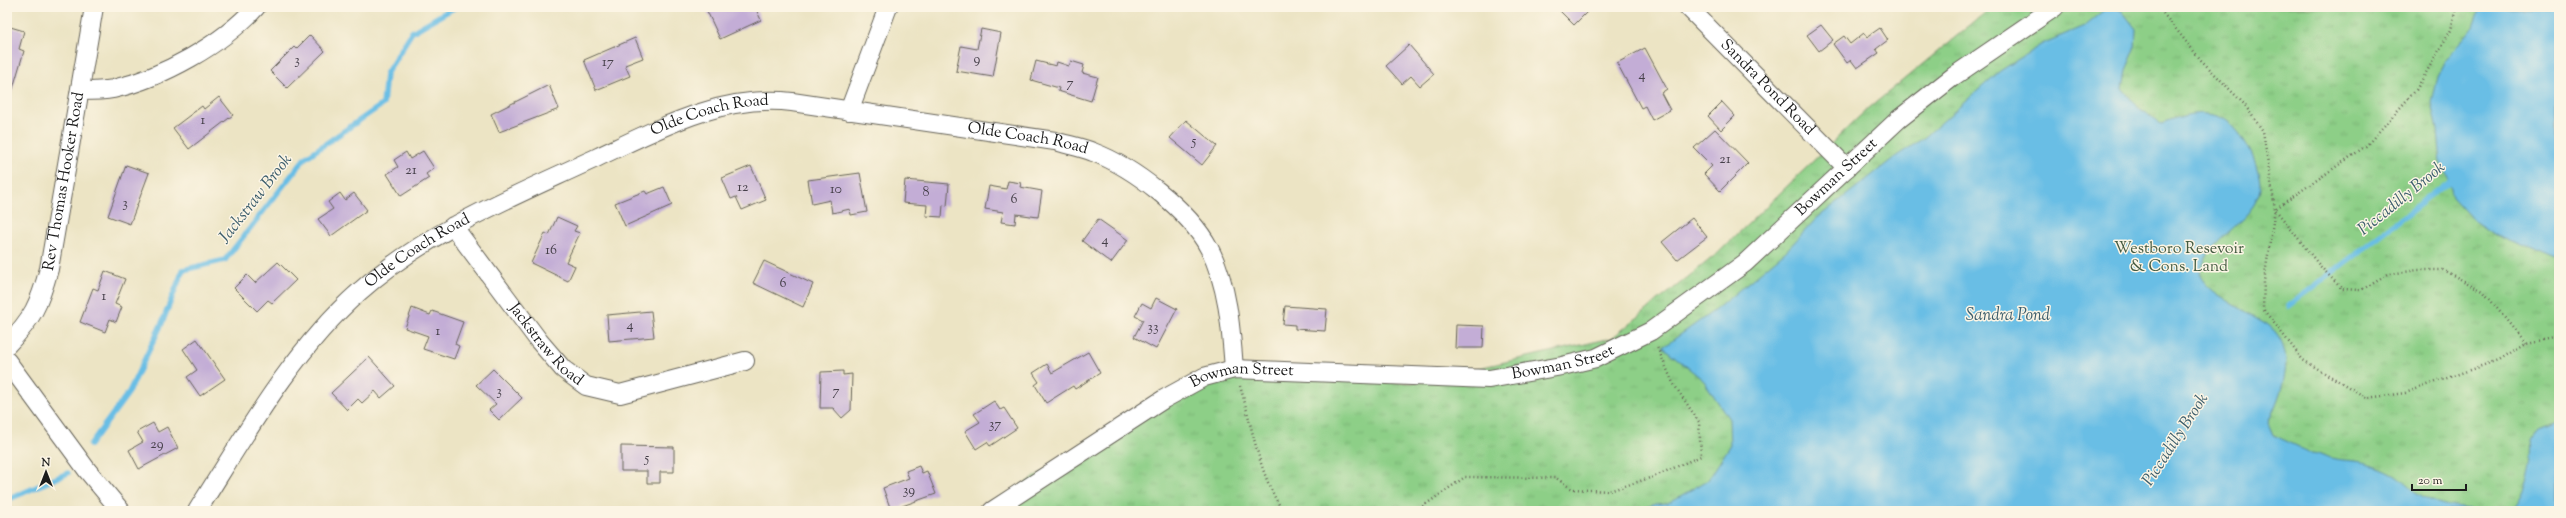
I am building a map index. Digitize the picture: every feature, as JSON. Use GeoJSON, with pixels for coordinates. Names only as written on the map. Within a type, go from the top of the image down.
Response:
{"type":"FeatureCollection","features":[{"type":"Feature","properties":{"kind":"street","name":"Rev Thomas Hooker Road"},"geometry":{"type":"LineString","coordinates":[[7,345],[22,329],[39,303],[49,269],[94,7]]}},
{"type":"Feature","properties":{"kind":"street"},"geometry":{"type":"LineString","coordinates":[[80,91],[112,89],[159,72],[222,39],[256,7]]}},
{"type":"Feature","properties":{"kind":"street"},"geometry":{"type":"LineString","coordinates":[[849,111],[888,7]]}},
{"type":"Feature","properties":{"kind":"street","name":"Sandra Pond Road"},"geometry":{"type":"LineString","coordinates":[[1688,7],[1847,168]]}},
{"type":"Feature","properties":{"kind":"street","name":"Bowman Street"},"geometry":{"type":"LineString","coordinates":[[992,511],[1164,399],[1204,377],[1234,369],[1489,379],[1596,358],[1651,331],[1745,262],[1899,119],[1954,76],[2056,7]]}},
{"type":"Feature","properties":{"kind":"street","name":"Olde Coach Road"},"geometry":{"type":"LineString","coordinates":[[198,511],[254,423],[306,349],[332,319],[359,292],[419,247],[453,226],[642,136],[684,118],[716,107],[767,99],[1055,141],[1093,152],[1125,168],[1185,215],[1209,247],[1227,300],[1234,369]]}},
{"type":"Feature","properties":{"kind":"street","name":"Jackstraw Road"},"geometry":{"type":"LineString","coordinates":[[453,226],[502,294],[539,341],[563,369],[586,386],[620,394],[745,361]]}},
{"type":"Feature","properties":{"kind":"street"},"geometry":{"type":"LineString","coordinates":[[7,361],[87,470],[121,511]]}},
{"type":"Feature","properties":{"kind":"path"},"geometry":{"type":"LineString","coordinates":[[2158,7],[2201,60],[2244,104],[2263,131],[2276,209],[2264,281],[2263,309],[2303,360],[2367,398],[2405,393],[2498,360],[2525,343],[2559,337]]}},
{"type":"Feature","properties":{"kind":"path"},"geometry":{"type":"LineString","coordinates":[[2276,209],[2366,146],[2416,90],[2451,30],[2456,7]]}},
{"type":"Feature","properties":{"kind":"path"},"geometry":{"type":"LineString","coordinates":[[2276,209],[2320,266],[2342,289],[2361,290],[2390,274],[2418,270],[2443,270],[2483,292],[2525,343]]}},
{"type":"Feature","properties":{"kind":"path"},"geometry":{"type":"LineString","coordinates":[[1416,511],[1465,478],[1556,478],[1572,488],[1609,491],[1654,477],[1701,456],[1699,422],[1673,382],[1651,331]]}},
{"type":"Feature","properties":{"kind":"path"},"geometry":{"type":"LineString","coordinates":[[1234,369],[1251,422],[1251,434],[1257,443],[1262,468],[1274,498],[1283,511]]}},
{"type":"Feature","properties":{"kind":"green space","name":"Westboro Resevoir & Cons. Land"},"geometry":{"type":"Polygon","coordinates":[[[1992,7],[2559,7],[2559,511],[982,511],[1107,430],[1207,374],[1412,383],[1612,338],[1718,253],[1863,113],[1992,7]]]}},
{"type":"Feature","properties":{"kind":"water"},"geometry":{"type":"Polygon","coordinates":[[[2480,7],[2559,7],[2559,262],[2493,234],[2474,221],[2452,197],[2446,171],[2441,164],[2438,130],[2432,103],[2438,76],[2446,60],[2473,27],[2480,7]]]}},
{"type":"Feature","properties":{"kind":"water","name":"Sandra Pond"},"geometry":{"type":"Polygon","coordinates":[[[2115,8],[2122,11],[2136,29],[2135,49],[2126,70],[2123,89],[2136,106],[2161,123],[2182,116],[2195,114],[2209,114],[2226,120],[2243,138],[2255,163],[2259,176],[2260,188],[2254,205],[2242,220],[2220,240],[2208,254],[2199,274],[2205,283],[2218,294],[2267,324],[2277,334],[2283,346],[2286,359],[2285,372],[2278,399],[2268,423],[2273,435],[2310,452],[2334,459],[2364,462],[2382,468],[2395,474],[2422,496],[2443,505],[2468,509],[2493,509],[2515,506],[2524,490],[2530,473],[2532,438],[2541,427],[2559,420],[2559,511],[1636,511],[1655,504],[1668,503],[1708,480],[1730,446],[1729,419],[1704,381],[1663,347],[1715,310],[1786,251],[1816,219],[1895,157],[1925,137],[2000,71],[2042,44],[2084,26],[2104,10],[2115,8]]]}},
{"type":"Feature","properties":{"kind":"building"},"geometry":{"type":"Polygon","coordinates":[[[714,7],[755,7],[761,20],[720,39],[707,11],[714,7]]]}},
{"type":"Feature","properties":{"kind":"building"},"geometry":{"type":"Polygon","coordinates":[[[1556,7],[1592,7],[1574,25],[1556,7]]]}},
{"type":"Feature","properties":{"kind":"building"},"geometry":{"type":"Polygon","coordinates":[[[1821,25],[1833,40],[1819,51],[1807,35],[1821,25]]]}},
{"type":"Feature","properties":{"kind":"building"},"geometry":{"type":"Polygon","coordinates":[[[7,26],[24,31],[19,49],[24,51],[11,95],[7,94],[7,26]]]}},
{"type":"Feature","properties":{"kind":"building"},"geometry":{"type":"Polygon","coordinates":[[[1880,28],[1888,40],[1876,49],[1879,53],[1857,68],[1851,60],[1847,63],[1833,44],[1844,36],[1850,44],[1864,33],[1867,37],[1880,28]]]}},
{"type":"Feature","properties":{"kind":"building"},"geometry":{"type":"Polygon","coordinates":[[[981,29],[1001,33],[993,77],[956,71],[961,46],[977,49],[981,29]]]}},
{"type":"Feature","properties":{"kind":"building"},"geometry":{"type":"Polygon","coordinates":[[[310,35],[325,51],[287,88],[270,71],[294,47],[296,49],[310,35]]]}},
{"type":"Feature","properties":{"kind":"building"},"geometry":{"type":"Polygon","coordinates":[[[635,38],[643,58],[625,65],[630,76],[596,90],[584,60],[635,38]]]}},
{"type":"Feature","properties":{"kind":"building"},"geometry":{"type":"Polygon","coordinates":[[[1409,45],[1434,74],[1420,86],[1411,76],[1402,84],[1386,66],[1409,45]]]}},
{"type":"Feature","properties":{"kind":"building"},"geometry":{"type":"Polygon","coordinates":[[[1645,48],[1667,89],[1661,93],[1670,110],[1652,120],[1645,106],[1641,108],[1617,63],[1645,48]]]}},
{"type":"Feature","properties":{"kind":"building"},"geometry":{"type":"Polygon","coordinates":[[[1036,61],[1056,66],[1057,62],[1069,66],[1071,61],[1084,65],[1082,73],[1098,77],[1091,101],[1058,91],[1059,88],[1031,80],[1036,61]]]}},
{"type":"Feature","properties":{"kind":"building"},"geometry":{"type":"Polygon","coordinates":[[[549,85],[559,109],[499,132],[491,114],[549,85]]]}},
{"type":"Feature","properties":{"kind":"building"},"geometry":{"type":"Polygon","coordinates":[[[219,97],[233,115],[189,149],[173,128],[202,106],[204,109],[219,97]]]}},
{"type":"Feature","properties":{"kind":"building"},"geometry":{"type":"Polygon","coordinates":[[[1722,102],[1735,116],[1721,130],[1708,116],[1722,102]]]}},
{"type":"Feature","properties":{"kind":"building"},"geometry":{"type":"Polygon","coordinates":[[[1186,120],[1217,146],[1202,165],[1170,138],[1186,120]]]}},
{"type":"Feature","properties":{"kind":"building"},"geometry":{"type":"Polygon","coordinates":[[[1715,129],[1748,163],[1720,191],[1704,174],[1712,166],[1694,148],[1715,129]]]}},
{"type":"Feature","properties":{"kind":"building"},"geometry":{"type":"Polygon","coordinates":[[[423,151],[434,168],[426,174],[429,178],[401,196],[387,174],[398,167],[394,160],[406,152],[410,159],[423,151]]]}},
{"type":"Feature","properties":{"kind":"building"},"geometry":{"type":"Polygon","coordinates":[[[126,165],[149,173],[130,224],[108,216],[126,165]]]}},
{"type":"Feature","properties":{"kind":"building"},"geometry":{"type":"Polygon","coordinates":[[[751,166],[766,200],[742,210],[736,197],[731,199],[722,178],[751,166]]]}},
{"type":"Feature","properties":{"kind":"building"},"geometry":{"type":"Polygon","coordinates":[[[860,173],[867,212],[851,215],[850,209],[832,213],[830,200],[812,204],[808,180],[860,173]]]}},
{"type":"Feature","properties":{"kind":"building"},"geometry":{"type":"Polygon","coordinates":[[[905,180],[949,184],[947,206],[943,205],[942,217],[926,216],[927,205],[903,203],[905,180]]]}},
{"type":"Feature","properties":{"kind":"building"},"geometry":{"type":"Polygon","coordinates":[[[1008,181],[1021,183],[1020,187],[1042,191],[1038,217],[1016,214],[1015,224],[1001,222],[1003,212],[985,209],[989,186],[1006,189],[1008,181]]]}},
{"type":"Feature","properties":{"kind":"building"},"geometry":{"type":"Polygon","coordinates":[[[664,187],[672,205],[625,226],[615,203],[645,191],[647,194],[664,187]]]}},
{"type":"Feature","properties":{"kind":"building"},"geometry":{"type":"Polygon","coordinates":[[[340,193],[345,200],[354,193],[367,210],[331,236],[318,219],[333,209],[328,202],[340,193]]]}},
{"type":"Feature","properties":{"kind":"building"},"geometry":{"type":"Polygon","coordinates":[[[557,217],[577,226],[574,231],[580,233],[566,262],[575,266],[568,281],[531,263],[545,233],[549,235],[557,217]]]}},
{"type":"Feature","properties":{"kind":"building"},"geometry":{"type":"Polygon","coordinates":[[[1692,218],[1707,237],[1677,260],[1662,242],[1692,218]]]}},
{"type":"Feature","properties":{"kind":"building"},"geometry":{"type":"Polygon","coordinates":[[[1098,219],[1128,240],[1111,263],[1082,241],[1098,219]]]}},
{"type":"Feature","properties":{"kind":"building"},"geometry":{"type":"Polygon","coordinates":[[[764,261],[813,284],[803,307],[753,283],[764,261]]]}},
{"type":"Feature","properties":{"kind":"building"},"geometry":{"type":"Polygon","coordinates":[[[278,262],[296,280],[272,303],[268,300],[257,311],[234,288],[247,275],[255,283],[278,262]]]}},
{"type":"Feature","properties":{"kind":"building"},"geometry":{"type":"Polygon","coordinates":[[[105,271],[125,279],[115,304],[122,307],[116,322],[110,319],[105,332],[80,322],[93,288],[98,290],[105,271]]]}},
{"type":"Feature","properties":{"kind":"building"},"geometry":{"type":"Polygon","coordinates":[[[1156,298],[1177,309],[1156,349],[1134,337],[1143,320],[1135,316],[1142,303],[1151,308],[1156,298]]]}},
{"type":"Feature","properties":{"kind":"building"},"geometry":{"type":"Polygon","coordinates":[[[1285,306],[1327,309],[1325,331],[1295,329],[1295,325],[1283,324],[1285,306]]]}},
{"type":"Feature","properties":{"kind":"building"},"geometry":{"type":"Polygon","coordinates":[[[412,308],[430,315],[432,311],[463,322],[455,344],[459,346],[454,359],[423,349],[428,336],[405,328],[412,308]]]}},
{"type":"Feature","properties":{"kind":"building"},"geometry":{"type":"Polygon","coordinates":[[[651,311],[654,337],[609,341],[607,315],[651,311]]]}},
{"type":"Feature","properties":{"kind":"building"},"geometry":{"type":"Polygon","coordinates":[[[1456,325],[1484,326],[1483,348],[1455,348],[1456,325]]]}},
{"type":"Feature","properties":{"kind":"building"},"geometry":{"type":"Polygon","coordinates":[[[197,339],[225,379],[200,396],[187,377],[197,370],[183,349],[197,339]]]}},
{"type":"Feature","properties":{"kind":"building"},"geometry":{"type":"Polygon","coordinates":[[[1088,352],[1100,373],[1075,389],[1073,386],[1046,403],[1035,385],[1039,382],[1033,373],[1047,364],[1052,373],[1088,352]]]}},
{"type":"Feature","properties":{"kind":"building"},"geometry":{"type":"Polygon","coordinates":[[[369,357],[395,386],[381,398],[375,391],[362,403],[358,399],[347,410],[331,393],[369,357]]]}},
{"type":"Feature","properties":{"kind":"building"},"geometry":{"type":"Polygon","coordinates":[[[493,369],[522,398],[499,420],[489,410],[496,404],[476,385],[493,369]]]}},
{"type":"Feature","properties":{"kind":"building"},"geometry":{"type":"Polygon","coordinates":[[[843,371],[843,375],[852,374],[851,410],[842,418],[833,408],[820,408],[821,372],[843,371]]]}},
{"type":"Feature","properties":{"kind":"building"},"geometry":{"type":"Polygon","coordinates":[[[994,401],[1000,410],[1004,408],[1017,428],[990,446],[987,442],[976,449],[965,431],[980,422],[974,414],[994,401]]]}},
{"type":"Feature","properties":{"kind":"building"},"geometry":{"type":"Polygon","coordinates":[[[153,423],[158,432],[167,427],[178,448],[139,469],[129,450],[143,442],[137,432],[153,423]]]}},
{"type":"Feature","properties":{"kind":"building"},"geometry":{"type":"Polygon","coordinates":[[[621,446],[674,447],[674,472],[660,472],[660,483],[647,483],[647,471],[621,471],[621,446]]]}},
{"type":"Feature","properties":{"kind":"building"},"geometry":{"type":"Polygon","coordinates":[[[919,466],[922,473],[927,471],[936,494],[891,510],[883,488],[909,478],[906,471],[919,466]]]}},
{"type":"Feature","properties":{"kind":"waterway","name":"Jackstraw Brook"},"geometry":{"type":"LineString","coordinates":[[90,445],[129,392],[162,323],[183,270],[225,260],[305,158],[383,104],[386,74],[412,32],[455,7]]}},
{"type":"Feature","properties":{"kind":"waterway","name":"Piccadilly Brook"},"geometry":{"type":"LineString","coordinates":[[2289,306],[2455,177]]}},
{"type":"Feature","properties":{"kind":"waterway","name":"Jackstraw Brook"},"geometry":{"type":"LineString","coordinates":[[7,500],[68,473]]}}]}
